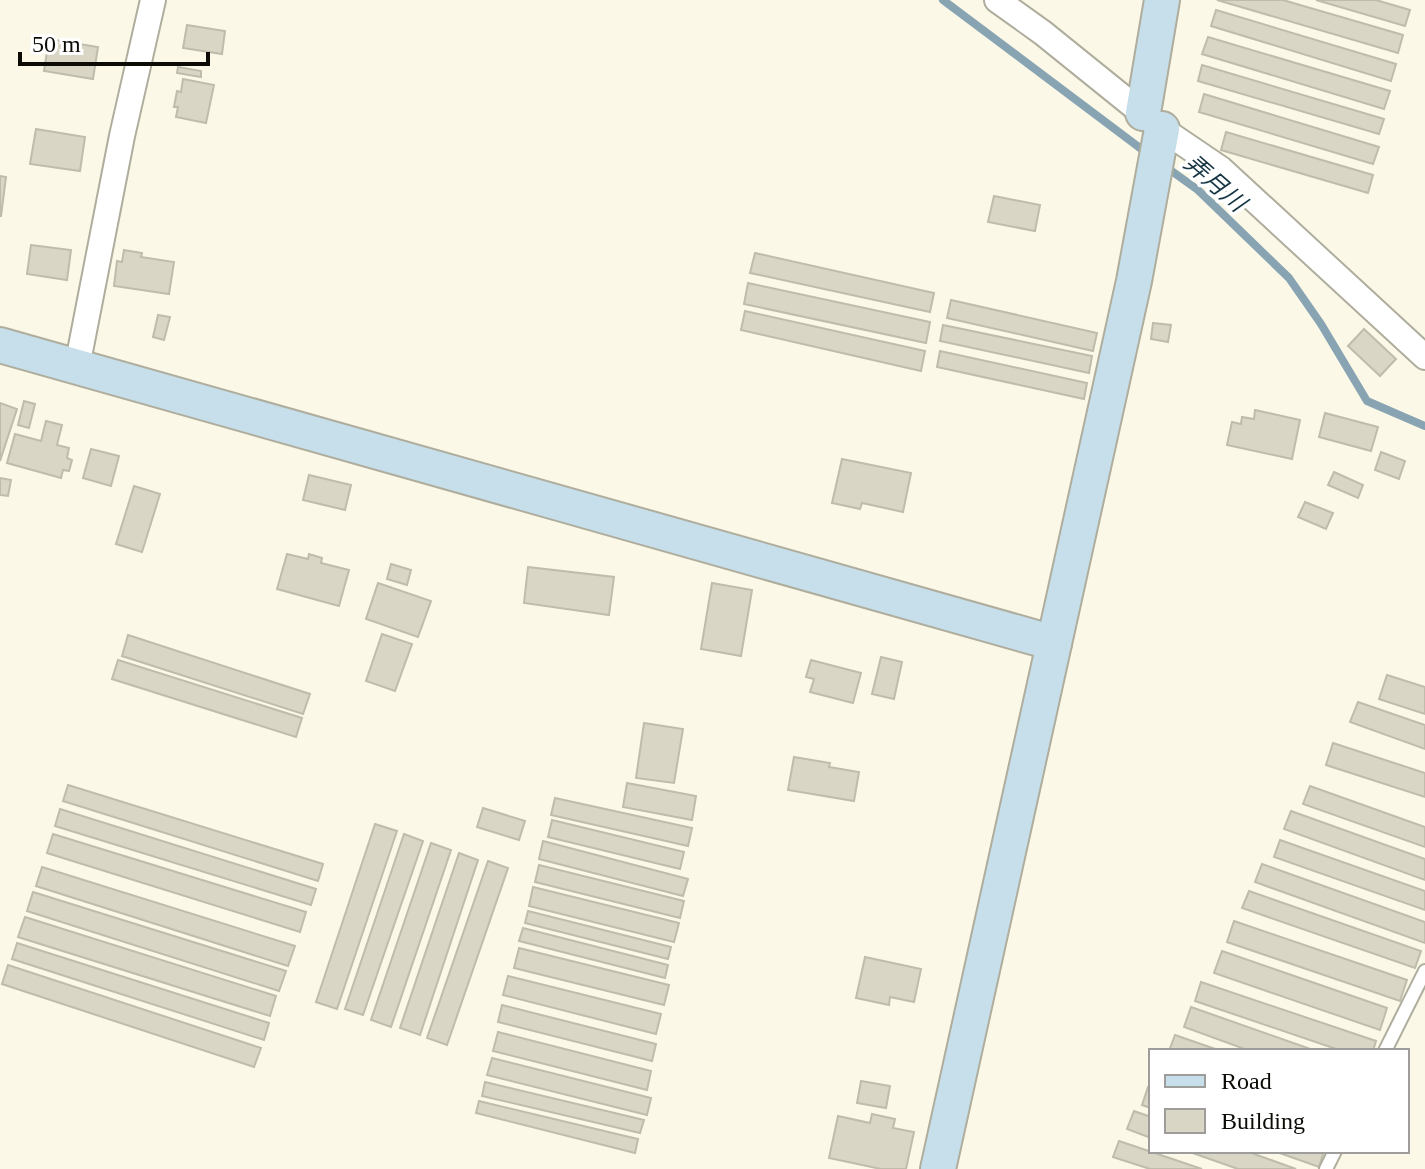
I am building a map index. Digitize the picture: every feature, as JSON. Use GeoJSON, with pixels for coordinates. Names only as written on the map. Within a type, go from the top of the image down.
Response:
{"type":"FeatureCollection","features":[{"type":"Feature","properties":{"kind":"street"},"geometry":{"type":"LineString","coordinates":[[77,367],[122,136],[153,0]]}},
{"type":"Feature","properties":{"kind":"street"},"geometry":{"type":"LineString","coordinates":[[997,0],[1153,121],[1221,169],[1425,357]]}},
{"type":"Feature","properties":{"kind":"street"},"geometry":{"type":"LineString","coordinates":[[938,1169],[1134,281],[1153,121],[1162,0]]}},
{"type":"Feature","properties":{"kind":"street"},"geometry":{"type":"LineString","coordinates":[[0,345],[1054,643]]}},
{"type":"Feature","properties":{"kind":"lane"},"geometry":{"type":"LineString","coordinates":[[1386,1049],[1425,971]]}},
{"type":"Feature","properties":{"kind":"building"},"geometry":{"type":"Polygon","coordinates":[[[1217,0],[1283,0],[1403,35],[1398,53],[1217,0]]]}},
{"type":"Feature","properties":{"kind":"building"},"geometry":{"type":"Polygon","coordinates":[[[1316,0],[1376,0],[1410,10],[1405,26],[1316,0]]]}},
{"type":"Feature","properties":{"kind":"building"},"geometry":{"type":"Polygon","coordinates":[[[1216,10],[1396,64],[1391,81],[1211,26],[1216,10]]]}},
{"type":"Feature","properties":{"kind":"building"},"geometry":{"type":"Polygon","coordinates":[[[187,25],[225,31],[222,54],[183,48],[187,25]]]}},
{"type":"Feature","properties":{"kind":"building"},"geometry":{"type":"Polygon","coordinates":[[[1208,37],[1390,91],[1384,109],[1202,54],[1208,37]]]}},
{"type":"Feature","properties":{"kind":"building"},"geometry":{"type":"Polygon","coordinates":[[[49,39],[98,47],[93,79],[44,71],[49,39]]]}},
{"type":"Feature","properties":{"kind":"building"},"geometry":{"type":"Polygon","coordinates":[[[1202,65],[1384,119],[1379,134],[1198,81],[1202,65]]]}},
{"type":"Feature","properties":{"kind":"building"},"geometry":{"type":"Polygon","coordinates":[[[178,67],[201,71],[201,77],[177,73],[178,67]]]}},
{"type":"Feature","properties":{"kind":"building"},"geometry":{"type":"Polygon","coordinates":[[[183,79],[214,85],[206,123],[176,117],[178,107],[174,107],[183,79]]]}},
{"type":"Feature","properties":{"kind":"building"},"geometry":{"type":"Polygon","coordinates":[[[1204,94],[1379,147],[1373,164],[1199,112],[1204,94]]]}},
{"type":"Feature","properties":{"kind":"building"},"geometry":{"type":"Polygon","coordinates":[[[36,129],[85,137],[80,171],[30,164],[36,129]]]}},
{"type":"Feature","properties":{"kind":"building"},"geometry":{"type":"Polygon","coordinates":[[[1226,132],[1373,175],[1368,193],[1221,150],[1226,132]]]}},
{"type":"Feature","properties":{"kind":"building"},"geometry":{"type":"Polygon","coordinates":[[[0,176],[6,177],[1,216],[0,216],[0,176]]]}},
{"type":"Feature","properties":{"kind":"building"},"geometry":{"type":"Polygon","coordinates":[[[994,196],[1040,205],[1035,231],[988,222],[994,196]]]}},
{"type":"Feature","properties":{"kind":"building"},"geometry":{"type":"Polygon","coordinates":[[[31,245],[71,250],[67,280],[27,274],[31,245]]]}},
{"type":"Feature","properties":{"kind":"building"},"geometry":{"type":"Polygon","coordinates":[[[124,250],[142,253],[141,257],[174,262],[169,294],[114,286],[117,261],[122,262],[124,250]]]}},
{"type":"Feature","properties":{"kind":"building"},"geometry":{"type":"Polygon","coordinates":[[[755,253],[934,293],[930,312],[750,273],[755,253]]]}},
{"type":"Feature","properties":{"kind":"building"},"geometry":{"type":"Polygon","coordinates":[[[748,283],[930,322],[926,343],[744,304],[748,283]]]}},
{"type":"Feature","properties":{"kind":"building"},"geometry":{"type":"Polygon","coordinates":[[[951,300],[1097,333],[1093,351],[947,318],[951,300]]]}},
{"type":"Feature","properties":{"kind":"building"},"geometry":{"type":"Polygon","coordinates":[[[745,311],[925,351],[921,371],[741,330],[745,311]]]}},
{"type":"Feature","properties":{"kind":"building"},"geometry":{"type":"Polygon","coordinates":[[[158,315],[170,317],[164,340],[153,337],[158,315]]]}},
{"type":"Feature","properties":{"kind":"building"},"geometry":{"type":"Polygon","coordinates":[[[1153,323],[1171,325],[1168,342],[1151,339],[1153,323]]]}},
{"type":"Feature","properties":{"kind":"building"},"geometry":{"type":"Polygon","coordinates":[[[943,325],[1092,356],[1089,373],[940,341],[943,325]]]}},
{"type":"Feature","properties":{"kind":"building"},"geometry":{"type":"Polygon","coordinates":[[[1364,329],[1396,359],[1380,376],[1348,346],[1364,329]]]}},
{"type":"Feature","properties":{"kind":"building"},"geometry":{"type":"Polygon","coordinates":[[[940,351],[1087,383],[1084,399],[937,367],[940,351]]]}},
{"type":"Feature","properties":{"kind":"building"},"geometry":{"type":"Polygon","coordinates":[[[24,401],[35,404],[29,428],[18,425],[24,401]]]}},
{"type":"Feature","properties":{"kind":"building"},"geometry":{"type":"Polygon","coordinates":[[[0,403],[17,409],[0,461],[0,403]]]}},
{"type":"Feature","properties":{"kind":"building"},"geometry":{"type":"Polygon","coordinates":[[[1255,410],[1300,420],[1292,459],[1227,445],[1232,422],[1241,424],[1242,417],[1254,419],[1255,410]]]}},
{"type":"Feature","properties":{"kind":"building"},"geometry":{"type":"Polygon","coordinates":[[[1325,413],[1378,427],[1371,451],[1319,437],[1325,413]]]}},
{"type":"Feature","properties":{"kind":"building"},"geometry":{"type":"Polygon","coordinates":[[[46,421],[62,425],[57,445],[69,448],[67,458],[72,460],[69,471],[63,470],[61,478],[7,463],[15,434],[41,441],[46,421]]]}},
{"type":"Feature","properties":{"kind":"building"},"geometry":{"type":"Polygon","coordinates":[[[91,449],[119,456],[111,486],[83,478],[91,449]]]}},
{"type":"Feature","properties":{"kind":"building"},"geometry":{"type":"Polygon","coordinates":[[[1381,452],[1405,461],[1399,479],[1375,470],[1381,452]]]}},
{"type":"Feature","properties":{"kind":"building"},"geometry":{"type":"Polygon","coordinates":[[[842,459],[911,473],[903,512],[862,503],[860,509],[832,503],[842,459]]]}},
{"type":"Feature","properties":{"kind":"building"},"geometry":{"type":"Polygon","coordinates":[[[1334,472],[1363,485],[1358,498],[1328,485],[1334,472]]]}},
{"type":"Feature","properties":{"kind":"building"},"geometry":{"type":"Polygon","coordinates":[[[309,475],[351,485],[345,510],[303,500],[309,475]]]}},
{"type":"Feature","properties":{"kind":"building"},"geometry":{"type":"Polygon","coordinates":[[[0,478],[11,480],[8,496],[0,495],[0,478]]]}},
{"type":"Feature","properties":{"kind":"building"},"geometry":{"type":"Polygon","coordinates":[[[134,486],[160,494],[142,552],[116,544],[134,486]]]}},
{"type":"Feature","properties":{"kind":"building"},"geometry":{"type":"Polygon","coordinates":[[[1305,502],[1333,513],[1326,529],[1298,517],[1305,502]]]}},
{"type":"Feature","properties":{"kind":"building"},"geometry":{"type":"Polygon","coordinates":[[[287,554],[308,559],[309,554],[322,558],[321,563],[349,570],[339,606],[277,589],[287,554]]]}},
{"type":"Feature","properties":{"kind":"building"},"geometry":{"type":"Polygon","coordinates":[[[391,564],[411,570],[407,585],[387,579],[391,564]]]}},
{"type":"Feature","properties":{"kind":"building"},"geometry":{"type":"Polygon","coordinates":[[[528,567],[614,577],[609,615],[524,603],[528,567]]]}},
{"type":"Feature","properties":{"kind":"building"},"geometry":{"type":"Polygon","coordinates":[[[378,583],[431,601],[418,637],[366,619],[378,583]]]}},
{"type":"Feature","properties":{"kind":"building"},"geometry":{"type":"Polygon","coordinates":[[[712,583],[752,590],[741,656],[701,649],[712,583]]]}},
{"type":"Feature","properties":{"kind":"building"},"geometry":{"type":"Polygon","coordinates":[[[382,634],[412,644],[395,691],[366,681],[382,634]]]}},
{"type":"Feature","properties":{"kind":"building"},"geometry":{"type":"Polygon","coordinates":[[[128,635],[310,694],[303,714],[122,656],[128,635]]]}},
{"type":"Feature","properties":{"kind":"building"},"geometry":{"type":"Polygon","coordinates":[[[881,657],[902,662],[894,699],[872,694],[881,657]]]}},
{"type":"Feature","properties":{"kind":"building"},"geometry":{"type":"Polygon","coordinates":[[[118,660],[302,718],[296,737],[112,679],[118,660]]]}},
{"type":"Feature","properties":{"kind":"building"},"geometry":{"type":"Polygon","coordinates":[[[811,660],[861,673],[853,703],[810,692],[814,679],[806,677],[811,660]]]}},
{"type":"Feature","properties":{"kind":"building"},"geometry":{"type":"Polygon","coordinates":[[[1387,675],[1425,687],[1425,714],[1379,699],[1387,675]]]}},
{"type":"Feature","properties":{"kind":"building"},"geometry":{"type":"Polygon","coordinates":[[[1358,702],[1425,725],[1425,749],[1350,722],[1358,702]]]}},
{"type":"Feature","properties":{"kind":"building"},"geometry":{"type":"Polygon","coordinates":[[[644,723],[683,729],[674,783],[636,778],[644,723]]]}},
{"type":"Feature","properties":{"kind":"building"},"geometry":{"type":"Polygon","coordinates":[[[1333,743],[1425,773],[1425,797],[1326,765],[1333,743]]]}},
{"type":"Feature","properties":{"kind":"building"},"geometry":{"type":"Polygon","coordinates":[[[794,757],[859,772],[854,801],[788,790],[794,757]]]}},
{"type":"Feature","properties":{"kind":"building"},"geometry":{"type":"Polygon","coordinates":[[[627,783],[696,796],[692,820],[623,807],[627,783]]]}},
{"type":"Feature","properties":{"kind":"building"},"geometry":{"type":"Polygon","coordinates":[[[68,785],[323,864],[318,881],[63,801],[68,785]]]}},
{"type":"Feature","properties":{"kind":"building"},"geometry":{"type":"Polygon","coordinates":[[[1310,786],[1425,827],[1425,847],[1303,804],[1310,786]]]}},
{"type":"Feature","properties":{"kind":"building"},"geometry":{"type":"Polygon","coordinates":[[[555,798],[692,828],[688,846],[551,815],[555,798]]]}},
{"type":"Feature","properties":{"kind":"building"},"geometry":{"type":"Polygon","coordinates":[[[483,808],[525,821],[519,840],[477,827],[483,808]]]}},
{"type":"Feature","properties":{"kind":"building"},"geometry":{"type":"Polygon","coordinates":[[[60,809],[316,889],[311,905],[55,826],[60,809]]]}},
{"type":"Feature","properties":{"kind":"building"},"geometry":{"type":"Polygon","coordinates":[[[1291,811],[1425,859],[1425,880],[1284,829],[1291,811]]]}},
{"type":"Feature","properties":{"kind":"building"},"geometry":{"type":"Polygon","coordinates":[[[552,820],[684,852],[680,869],[548,837],[552,820]]]}},
{"type":"Feature","properties":{"kind":"building"},"geometry":{"type":"Polygon","coordinates":[[[375,824],[397,831],[337,1009],[316,1002],[375,824]]]}},
{"type":"Feature","properties":{"kind":"building"},"geometry":{"type":"Polygon","coordinates":[[[53,834],[306,912],[300,932],[47,853],[53,834]]]}},
{"type":"Feature","properties":{"kind":"building"},"geometry":{"type":"Polygon","coordinates":[[[404,834],[423,841],[363,1015],[345,1009],[404,834]]]}},
{"type":"Feature","properties":{"kind":"building"},"geometry":{"type":"Polygon","coordinates":[[[1280,840],[1425,891],[1425,910],[1274,857],[1280,840]]]}},
{"type":"Feature","properties":{"kind":"building"},"geometry":{"type":"Polygon","coordinates":[[[543,841],[688,879],[683,896],[539,859],[543,841]]]}},
{"type":"Feature","properties":{"kind":"building"},"geometry":{"type":"Polygon","coordinates":[[[431,843],[451,850],[391,1027],[371,1020],[431,843]]]}},
{"type":"Feature","properties":{"kind":"building"},"geometry":{"type":"Polygon","coordinates":[[[459,853],[478,860],[420,1035],[400,1028],[459,853]]]}},
{"type":"Feature","properties":{"kind":"building"},"geometry":{"type":"Polygon","coordinates":[[[488,861],[508,868],[447,1045],[427,1038],[488,861]]]}},
{"type":"Feature","properties":{"kind":"building"},"geometry":{"type":"Polygon","coordinates":[[[1262,864],[1425,922],[1425,943],[1255,882],[1262,864]]]}},
{"type":"Feature","properties":{"kind":"building"},"geometry":{"type":"Polygon","coordinates":[[[539,865],[684,901],[680,918],[535,882],[539,865]]]}},
{"type":"Feature","properties":{"kind":"building"},"geometry":{"type":"Polygon","coordinates":[[[42,867],[295,946],[288,966],[36,886],[42,867]]]}},
{"type":"Feature","properties":{"kind":"building"},"geometry":{"type":"Polygon","coordinates":[[[533,887],[679,923],[674,942],[529,906],[533,887]]]}},
{"type":"Feature","properties":{"kind":"building"},"geometry":{"type":"Polygon","coordinates":[[[1249,891],[1421,951],[1415,968],[1242,908],[1249,891]]]}},
{"type":"Feature","properties":{"kind":"building"},"geometry":{"type":"Polygon","coordinates":[[[33,892],[286,971],[279,991],[27,911],[33,892]]]}},
{"type":"Feature","properties":{"kind":"building"},"geometry":{"type":"Polygon","coordinates":[[[528,911],[671,947],[668,959],[525,923],[528,911]]]}},
{"type":"Feature","properties":{"kind":"building"},"geometry":{"type":"Polygon","coordinates":[[[25,917],[276,996],[270,1016],[18,937],[25,917]]]}},
{"type":"Feature","properties":{"kind":"building"},"geometry":{"type":"Polygon","coordinates":[[[1234,921],[1407,980],[1400,1001],[1227,942],[1234,921]]]}},
{"type":"Feature","properties":{"kind":"building"},"geometry":{"type":"Polygon","coordinates":[[[523,928],[668,965],[665,978],[519,941],[523,928]]]}},
{"type":"Feature","properties":{"kind":"building"},"geometry":{"type":"Polygon","coordinates":[[[17,943],[269,1023],[264,1040],[12,959],[17,943]]]}},
{"type":"Feature","properties":{"kind":"building"},"geometry":{"type":"Polygon","coordinates":[[[519,948],[669,985],[664,1005],[514,968],[519,948]]]}},
{"type":"Feature","properties":{"kind":"building"},"geometry":{"type":"Polygon","coordinates":[[[1222,951],[1387,1008],[1380,1030],[1214,973],[1222,951]]]}},
{"type":"Feature","properties":{"kind":"building"},"geometry":{"type":"Polygon","coordinates":[[[865,957],[921,969],[914,1002],[890,997],[889,1005],[856,998],[865,957]]]}},
{"type":"Feature","properties":{"kind":"building"},"geometry":{"type":"Polygon","coordinates":[[[8,965],[261,1048],[254,1067],[2,984],[8,965]]]}},
{"type":"Feature","properties":{"kind":"building"},"geometry":{"type":"Polygon","coordinates":[[[508,976],[661,1014],[656,1034],[503,995],[508,976]]]}},
{"type":"Feature","properties":{"kind":"building"},"geometry":{"type":"Polygon","coordinates":[[[1201,982],[1376,1041],[1374,1049],[1336,1049],[1195,1001],[1201,982]]]}},
{"type":"Feature","properties":{"kind":"building"},"geometry":{"type":"Polygon","coordinates":[[[502,1005],[656,1044],[652,1061],[498,1022],[502,1005]]]}},
{"type":"Feature","properties":{"kind":"building"},"geometry":{"type":"Polygon","coordinates":[[[1191,1007],[1310,1049],[1244,1049],[1184,1027],[1191,1007]]]}},
{"type":"Feature","properties":{"kind":"building"},"geometry":{"type":"Polygon","coordinates":[[[498,1032],[651,1071],[647,1090],[493,1051],[498,1032]]]}},
{"type":"Feature","properties":{"kind":"building"},"geometry":{"type":"Polygon","coordinates":[[[1175,1035],[1215,1049],[1170,1049],[1175,1035]]]}},
{"type":"Feature","properties":{"kind":"building"},"geometry":{"type":"Polygon","coordinates":[[[492,1058],[651,1098],[647,1115],[487,1075],[492,1058]]]}},
{"type":"Feature","properties":{"kind":"building"},"geometry":{"type":"Polygon","coordinates":[[[861,1081],[890,1086],[886,1108],[857,1103],[861,1081]]]}},
{"type":"Feature","properties":{"kind":"building"},"geometry":{"type":"Polygon","coordinates":[[[485,1082],[644,1120],[640,1133],[482,1096],[485,1082]]]}},
{"type":"Feature","properties":{"kind":"building"},"geometry":{"type":"Polygon","coordinates":[[[1148,1087],[1149,1087],[1149,1107],[1142,1105],[1148,1087]]]}},
{"type":"Feature","properties":{"kind":"building"},"geometry":{"type":"Polygon","coordinates":[[[479,1101],[638,1139],[635,1153],[476,1113],[479,1101]]]}},
{"type":"Feature","properties":{"kind":"building"},"geometry":{"type":"Polygon","coordinates":[[[1134,1111],[1149,1116],[1149,1137],[1127,1129],[1134,1111]]]}},
{"type":"Feature","properties":{"kind":"building"},"geometry":{"type":"Polygon","coordinates":[[[872,1114],[895,1119],[893,1128],[914,1132],[906,1169],[881,1169],[829,1158],[838,1116],[870,1123],[872,1114]]]}},
{"type":"Feature","properties":{"kind":"building"},"geometry":{"type":"Polygon","coordinates":[[[1119,1141],[1202,1169],[1150,1169],[1113,1157],[1119,1141]]]}},
{"type":"Feature","properties":{"kind":"building"},"geometry":{"type":"Polygon","coordinates":[[[1193,1153],[1252,1153],[1296,1169],[1238,1169],[1193,1153]]]}},
{"type":"Feature","properties":{"kind":"building"},"geometry":{"type":"Polygon","coordinates":[[[1280,1153],[1323,1153],[1319,1167],[1280,1153]]]}},
{"type":"Feature","properties":{"kind":"waterway","name":"弄月川"},"geometry":{"type":"LineString","coordinates":[[943,0],[1148,154]]}},
{"type":"Feature","properties":{"kind":"waterway","name":"弄月川"},"geometry":{"type":"LineString","coordinates":[[1166,167],[1198,190],[1289,278],[1367,401],[1425,426]]}}]}
